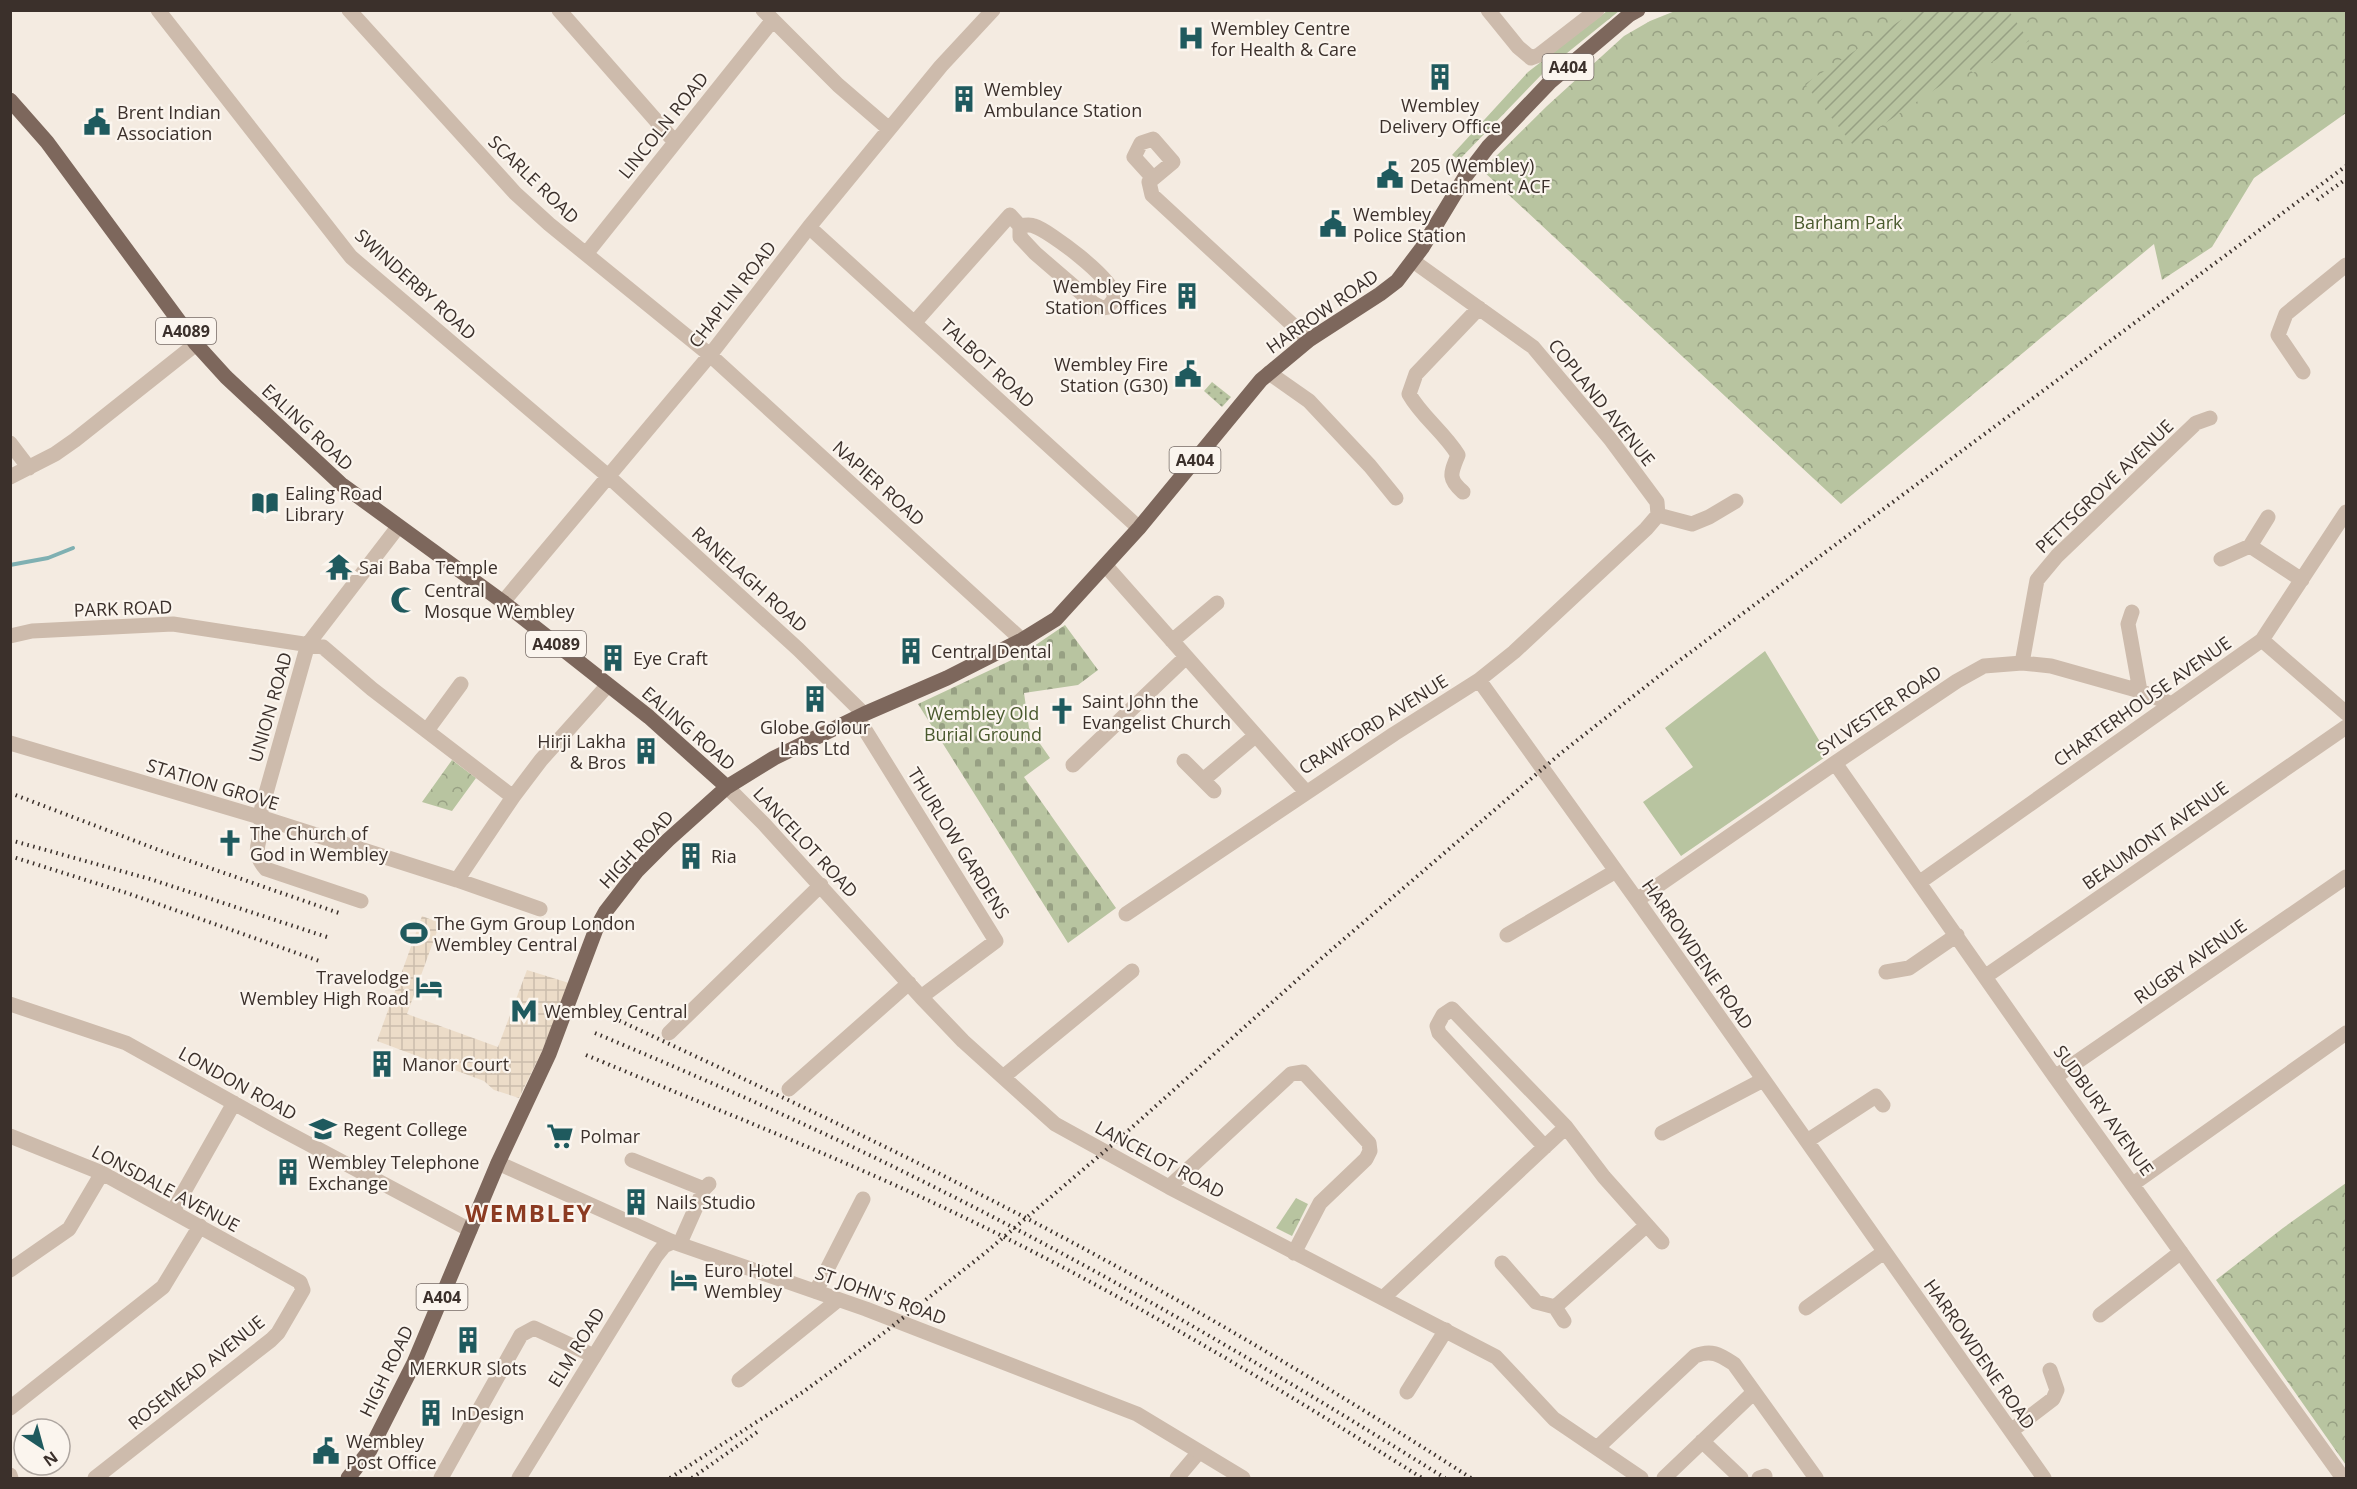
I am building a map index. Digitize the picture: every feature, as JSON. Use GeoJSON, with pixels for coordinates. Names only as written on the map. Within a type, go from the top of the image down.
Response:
{"type":"FeatureCollection","features":[{"type":"Feature","properties":{"kind":"main road","name":"HARROW ROAD"},"geometry":{"type":"LineString","coordinates":[[1022,640],[1056,619],[1106,566],[1269,373],[1309,340],[1380,294],[1397,280],[1413,261],[1465,177],[1488,147],[1550,82],[1629,15],[1638,10]]}},
{"type":"Feature","properties":{"kind":"main road","name":"EALING ROAD"},"geometry":{"type":"LineString","coordinates":[[10,100],[47,142],[196,344],[226,377],[331,475],[398,527],[503,602],[697,758],[727,787]]}},
{"type":"Feature","properties":{"kind":"main road","name":"HIGH ROAD"},"geometry":{"type":"LineString","coordinates":[[348,1479],[370,1450],[414,1363],[498,1163],[549,1054],[596,929],[606,911],[638,871],[668,840],[727,787],[765,763],[861,715],[947,678],[1022,640]]}},
{"type":"Feature","properties":{"kind":"street","name":"SWINDERBY ROAD"},"geometry":{"type":"LineString","coordinates":[[158,10],[351,257],[608,476]]}},
{"type":"Feature","properties":{"kind":"street","name":"SCARLE ROAD"},"geometry":{"type":"LineString","coordinates":[[349,10],[515,193],[710,355]]}},
{"type":"Feature","properties":{"kind":"street"},"geometry":{"type":"LineString","coordinates":[[559,10],[674,141]]}},
{"type":"Feature","properties":{"kind":"street","name":"CHAPLIN ROAD"},"geometry":{"type":"LineString","coordinates":[[503,602],[710,355],[809,227],[941,66],[993,10]]}},
{"type":"Feature","properties":{"kind":"street"},"geometry":{"type":"LineString","coordinates":[[1488,10],[1523,52],[1532,58],[1597,10]]}},
{"type":"Feature","properties":{"kind":"street","name":"LINCOLN ROAD"},"geometry":{"type":"LineString","coordinates":[[586,254],[768,16]]}},
{"type":"Feature","properties":{"kind":"street"},"geometry":{"type":"LineString","coordinates":[[768,16],[838,85],[889,129]]}},
{"type":"Feature","properties":{"kind":"street"},"geometry":{"type":"LineString","coordinates":[[1153,178],[1149,182],[1152,195],[1309,340]]}},
{"type":"Feature","properties":{"kind":"street"},"geometry":{"type":"LineString","coordinates":[[1015,221],[1032,225],[1054,236],[1088,263],[1108,283],[1114,293],[1113,301],[1108,307],[1102,308],[1093,303],[1035,254],[1020,237],[1015,221]]}},
{"type":"Feature","properties":{"kind":"street"},"geometry":{"type":"LineString","coordinates":[[915,322],[1015,221]]}},
{"type":"Feature","properties":{"kind":"street","name":"TALBOT ROAD"},"geometry":{"type":"LineString","coordinates":[[809,227],[1139,528]]}},
{"type":"Feature","properties":{"kind":"street","name":"COPLAND AVENUE"},"geometry":{"type":"LineString","coordinates":[[1413,261],[1533,347],[1611,440],[1657,502],[1658,515]]}},
{"type":"Feature","properties":{"kind":"street"},"geometry":{"type":"LineString","coordinates":[[2302,372],[2278,335],[2286,314],[2346,265]]}},
{"type":"Feature","properties":{"kind":"street"},"geometry":{"type":"LineString","coordinates":[[1463,492],[1453,483],[1451,472],[1458,455],[1450,441],[1418,410],[1408,394],[1416,374],[1479,308]]}},
{"type":"Feature","properties":{"kind":"street"},"geometry":{"type":"LineString","coordinates":[[10,477],[75,440],[196,344]]}},
{"type":"Feature","properties":{"kind":"street","name":"NAPIER ROAD"},"geometry":{"type":"LineString","coordinates":[[710,355],[1022,640]]}},
{"type":"Feature","properties":{"kind":"street"},"geometry":{"type":"LineString","coordinates":[[1269,373],[1309,401],[1370,466],[1395,498]]}},
{"type":"Feature","properties":{"kind":"street","name":"PETTSGROVE AVENUE"},"geometry":{"type":"LineString","coordinates":[[2022,663],[2037,580],[2057,556],[2196,423],[2210,418]]}},
{"type":"Feature","properties":{"kind":"street"},"geometry":{"type":"LineString","coordinates":[[10,443],[28,468]]}},
{"type":"Feature","properties":{"kind":"street","name":"RANELAGH ROAD"},"geometry":{"type":"LineString","coordinates":[[608,476],[827,676],[861,715]]}},
{"type":"Feature","properties":{"kind":"street"},"geometry":{"type":"LineString","coordinates":[[1658,515],[1692,524],[1736,501]]}},
{"type":"Feature","properties":{"kind":"street","name":"CHARTERHOUSE AVENUE"},"geometry":{"type":"LineString","coordinates":[[1920,882],[2262,640],[2346,512]]}},
{"type":"Feature","properties":{"kind":"street","name":"CRAWFORD AVENUE"},"geometry":{"type":"LineString","coordinates":[[1106,566],[1306,792],[1479,680],[1521,645],[1646,529],[1658,515]]}},
{"type":"Feature","properties":{"kind":"street"},"geometry":{"type":"LineString","coordinates":[[2221,559],[2250,546],[2268,517]]}},
{"type":"Feature","properties":{"kind":"street","name":"UNION ROAD"},"geometry":{"type":"LineString","coordinates":[[361,901],[266,868],[258,861],[256,853],[308,644],[398,527]]}},
{"type":"Feature","properties":{"kind":"street"},"geometry":{"type":"LineString","coordinates":[[2250,546],[2302,580]]}},
{"type":"Feature","properties":{"kind":"street"},"geometry":{"type":"LineString","coordinates":[[1172,641],[1217,603]]}},
{"type":"Feature","properties":{"kind":"street"},"geometry":{"type":"LineString","coordinates":[[2132,612],[2128,624],[2140,691]]}},
{"type":"Feature","properties":{"kind":"street","name":"PARK ROAD"},"geometry":{"type":"LineString","coordinates":[[10,636],[32,631],[173,624],[322,647],[513,796]]}},
{"type":"Feature","properties":{"kind":"street"},"geometry":{"type":"LineString","coordinates":[[2262,640],[2346,713]]}},
{"type":"Feature","properties":{"kind":"street"},"geometry":{"type":"LineString","coordinates":[[1073,765],[1186,657]]}},
{"type":"Feature","properties":{"kind":"street","name":"SYLVESTER ROAD"},"geometry":{"type":"LineString","coordinates":[[1637,900],[1835,763],[1970,674],[1994,664],[2022,663],[2051,666],[2140,691],[2172,704]]}},
{"type":"Feature","properties":{"kind":"street","name":"HARROWDENE ROAD"},"geometry":{"type":"LineString","coordinates":[[1479,680],[1637,900],[2044,1479]]}},
{"type":"Feature","properties":{"kind":"street"},"geometry":{"type":"LineString","coordinates":[[428,729],[461,684]]}},
{"type":"Feature","properties":{"kind":"street"},"geometry":{"type":"LineString","coordinates":[[457,880],[513,796],[567,730],[608,685]]}},
{"type":"Feature","properties":{"kind":"street","name":"THURLOW GARDENS"},"geometry":{"type":"LineString","coordinates":[[861,715],[996,941],[921,997]]}},
{"type":"Feature","properties":{"kind":"street","name":"BEAUMONT AVENUE"},"geometry":{"type":"LineString","coordinates":[[1986,976],[2346,727]]}},
{"type":"Feature","properties":{"kind":"street"},"geometry":{"type":"LineString","coordinates":[[1203,780],[1255,736]]}},
{"type":"Feature","properties":{"kind":"street","name":"STATION GROVE"},"geometry":{"type":"LineString","coordinates":[[10,743],[263,818],[540,909]]}},
{"type":"Feature","properties":{"kind":"street"},"geometry":{"type":"LineString","coordinates":[[1184,761],[1214,791]]}},
{"type":"Feature","properties":{"kind":"street","name":"SUDBURY AVENUE"},"geometry":{"type":"LineString","coordinates":[[1835,763],[2055,1077],[2343,1479]]}},
{"type":"Feature","properties":{"kind":"street","name":"LANCELOT ROAD"},"geometry":{"type":"LineString","coordinates":[[727,787],[821,885],[921,997],[1002,1077],[1055,1124],[1496,1357],[1554,1419],[1641,1479]]}},
{"type":"Feature","properties":{"kind":"street"},"geometry":{"type":"LineString","coordinates":[[1126,914],[1306,792]]}},
{"type":"Feature","properties":{"kind":"street"},"geometry":{"type":"LineString","coordinates":[[1507,935],[1616,871]]}},
{"type":"Feature","properties":{"kind":"street","name":"RUGBY AVENUE"},"geometry":{"type":"LineString","coordinates":[[2055,1077],[2346,877]]}},
{"type":"Feature","properties":{"kind":"street"},"geometry":{"type":"LineString","coordinates":[[669,1034],[821,885]]}},
{"type":"Feature","properties":{"kind":"street"},"geometry":{"type":"LineString","coordinates":[[1886,972],[1909,968],[1957,935]]}},
{"type":"Feature","properties":{"kind":"street"},"geometry":{"type":"LineString","coordinates":[[1002,1077],[1132,971]]}},
{"type":"Feature","properties":{"kind":"street"},"geometry":{"type":"LineString","coordinates":[[789,1089],[909,983]]}},
{"type":"Feature","properties":{"kind":"street","name":"LONDON ROAD"},"geometry":{"type":"LineString","coordinates":[[10,1004],[126,1043],[470,1230]]}},
{"type":"Feature","properties":{"kind":"street"},"geometry":{"type":"LineString","coordinates":[[1545,1147],[1439,1033],[1437,1026],[1443,1015],[1452,1009],[1566,1127],[1604,1177],[1662,1242]]}},
{"type":"Feature","properties":{"kind":"street"},"geometry":{"type":"LineString","coordinates":[[2133,1184],[2346,1033]]}},
{"type":"Feature","properties":{"kind":"street"},"geometry":{"type":"LineString","coordinates":[[1169,1186],[1291,1074],[1303,1072],[1369,1143],[1370,1151],[1366,1159],[1320,1203],[1294,1252]]}},
{"type":"Feature","properties":{"kind":"street"},"geometry":{"type":"LineString","coordinates":[[1662,1133],[1763,1080]]}},
{"type":"Feature","properties":{"kind":"street"},"geometry":{"type":"LineString","coordinates":[[1807,1141],[1876,1097]]}},
{"type":"Feature","properties":{"kind":"street"},"geometry":{"type":"LineString","coordinates":[[173,1211],[234,1103]]}},
{"type":"Feature","properties":{"kind":"street"},"geometry":{"type":"LineString","coordinates":[[1384,1297],[1566,1127]]}},
{"type":"Feature","properties":{"kind":"street","name":"LONSDALE AVENUE"},"geometry":{"type":"LineString","coordinates":[[10,1136],[102,1173],[300,1282]]}},
{"type":"Feature","properties":{"kind":"street"},"geometry":{"type":"LineString","coordinates":[[632,1160],[707,1186],[676,1242]]}},
{"type":"Feature","properties":{"kind":"street","name":"ST JOHN'S ROAD"},"geometry":{"type":"LineString","coordinates":[[498,1163],[676,1242],[866,1309],[1137,1414],[1243,1479]]}},
{"type":"Feature","properties":{"kind":"street"},"geometry":{"type":"LineString","coordinates":[[10,1270],[69,1229],[102,1173]]}},
{"type":"Feature","properties":{"kind":"street"},"geometry":{"type":"LineString","coordinates":[[816,1291],[863,1199]]}},
{"type":"Feature","properties":{"kind":"street"},"geometry":{"type":"LineString","coordinates":[[1555,1307],[1647,1225]]}},
{"type":"Feature","properties":{"kind":"street"},"geometry":{"type":"LineString","coordinates":[[10,1408],[163,1287],[200,1226]]}},
{"type":"Feature","properties":{"kind":"street","name":"ELM ROAD"},"geometry":{"type":"LineString","coordinates":[[519,1479],[656,1256],[664,1246],[676,1242]]}},
{"type":"Feature","properties":{"kind":"street"},"geometry":{"type":"LineString","coordinates":[[1806,1308],[1884,1251]]}},
{"type":"Feature","properties":{"kind":"street"},"geometry":{"type":"LineString","coordinates":[[2100,1315],[2181,1252]]}},
{"type":"Feature","properties":{"kind":"street"},"geometry":{"type":"LineString","coordinates":[[1502,1263],[1536,1302],[1555,1307],[1564,1321]]}},
{"type":"Feature","properties":{"kind":"street","name":"ROSEMEAD AVENUE"},"geometry":{"type":"LineString","coordinates":[[94,1479],[271,1340],[278,1333],[303,1290],[300,1282]]}},
{"type":"Feature","properties":{"kind":"street"},"geometry":{"type":"LineString","coordinates":[[738,1380],[838,1300]]}},
{"type":"Feature","properties":{"kind":"street"},"geometry":{"type":"LineString","coordinates":[[441,1479],[521,1335],[534,1328],[594,1356]]}},
{"type":"Feature","properties":{"kind":"street"},"geometry":{"type":"LineString","coordinates":[[1407,1392],[1446,1330]]}},
{"type":"Feature","properties":{"kind":"street"},"geometry":{"type":"LineString","coordinates":[[1597,1448],[1695,1356],[1707,1351],[1718,1354],[1734,1364],[1816,1479]]}},
{"type":"Feature","properties":{"kind":"street"},"geometry":{"type":"LineString","coordinates":[[2011,1431],[2053,1399],[2057,1390],[2050,1370]]}},
{"type":"Feature","properties":{"kind":"street"},"geometry":{"type":"LineString","coordinates":[[1664,1479],[1754,1392]]}},
{"type":"Feature","properties":{"kind":"street"},"geometry":{"type":"LineString","coordinates":[[1702,1441],[1741,1479]]}},
{"type":"Feature","properties":{"kind":"street"},"geometry":{"type":"LineString","coordinates":[[1176,1479],[1199,1452]]}},
{"type":"Feature","properties":{"kind":"green space"},"geometry":{"type":"Polygon","coordinates":[[[1916,10],[2009,11],[2029,41],[1973,73],[1968,67],[1853,145],[1805,84],[1916,10]]]}},
{"type":"Feature","properties":{"kind":"green space"},"geometry":{"type":"Polygon","coordinates":[[[1607,11],[1619,11],[1546,70],[1459,160],[1452,155],[1528,72],[1607,11]]]}},
{"type":"Feature","properties":{"kind":"green space","name":"Barham Park"},"geometry":{"type":"Polygon","coordinates":[[[1675,11],[2346,11],[2346,113],[2254,178],[2212,247],[2162,280],[2154,244],[1841,504],[1482,170],[1547,106],[1624,36],[1650,21],[1675,11]]]}},
{"type":"Feature","properties":{"kind":"green space"},"geometry":{"type":"Polygon","coordinates":[[[1212,382],[1231,397],[1222,407],[1204,391],[1212,382]]]}},
{"type":"Feature","properties":{"kind":"green space","name":"Wembley Old Burial Ground"},"geometry":{"type":"Polygon","coordinates":[[[1065,625],[1098,670],[1078,685],[1024,693],[1029,728],[1050,758],[1024,777],[1116,908],[1068,943],[918,704],[1018,657],[1065,625]]]}},
{"type":"Feature","properties":{"kind":"green space"},"geometry":{"type":"Polygon","coordinates":[[[1765,651],[1828,755],[1681,856],[1643,802],[1693,767],[1665,728],[1765,651]]]}},
{"type":"Feature","properties":{"kind":"green space"},"geometry":{"type":"Polygon","coordinates":[[[452,760],[476,778],[452,811],[422,802],[452,760]]]}},
{"type":"Feature","properties":{"kind":"green space"},"geometry":{"type":"Polygon","coordinates":[[[2346,1183],[2346,1465],[2216,1280],[2346,1183]]]}},
{"type":"Feature","properties":{"kind":"green space"},"geometry":{"type":"Polygon","coordinates":[[[1296,1198],[1308,1204],[1292,1236],[1276,1228],[1296,1198]]]}},
{"type":"Feature","properties":{"kind":"shaded area"},"geometry":{"type":"Polygon","coordinates":[[[422,916],[440,923],[407,1014],[498,1047],[527,970],[569,983],[542,1051],[519,1098],[494,1090],[484,1081],[377,1041],[422,916]]]}},
{"type":"Feature","properties":{"kind":"waterway"},"geometry":{"type":"LineString","coordinates":[[10,565],[48,558],[73,548]]}},
{"type":"Feature","properties":{"kind":"railway"},"geometry":{"type":"LineString","coordinates":[[670,1478],[803,1392],[885,1332],[985,1253],[1119,1139],[1316,963],[1561,753],[1668,669],[2346,166]]}},
{"type":"Feature","properties":{"kind":"railway"},"geometry":{"type":"LineString","coordinates":[[2317,200],[2346,179]]}},
{"type":"Feature","properties":{"kind":"railway"},"geometry":{"type":"LineString","coordinates":[[10,793],[164,852],[339,913]]}},
{"type":"Feature","properties":{"kind":"railway"},"geometry":{"type":"LineString","coordinates":[[10,840],[150,879],[330,938]]}},
{"type":"Feature","properties":{"kind":"railway"},"geometry":{"type":"LineString","coordinates":[[10,856],[130,894],[322,962]]}},
{"type":"Feature","properties":{"kind":"railway"},"geometry":{"type":"LineString","coordinates":[[603,1013],[883,1146],[1049,1230],[1263,1350],[1471,1478]]}},
{"type":"Feature","properties":{"kind":"railway"},"geometry":{"type":"LineString","coordinates":[[595,1033],[811,1128],[1003,1222],[1195,1327],[1445,1478]]}},
{"type":"Feature","properties":{"kind":"railway"},"geometry":{"type":"LineString","coordinates":[[586,1055],[864,1171],[1015,1243],[1192,1339],[1308,1407],[1422,1478]]}},
{"type":"Feature","properties":{"kind":"railway"},"geometry":{"type":"LineString","coordinates":[[692,1478],[760,1430]]}},
{"type":"Feature","properties":{"kind":"place","name":"Wembley Centre for Health & Care"},"geometry":{"type":"Point","coordinates":[1191,38]}},
{"type":"Feature","properties":{"kind":"place","name":"Wembley Delivery Office"},"geometry":{"type":"Point","coordinates":[1440,77]}},
{"type":"Feature","properties":{"kind":"place","name":"Wembley Ambulance Station"},"geometry":{"type":"Point","coordinates":[964,99]}},
{"type":"Feature","properties":{"kind":"place","name":"Brent Indian Association"},"geometry":{"type":"Point","coordinates":[97,122]}},
{"type":"Feature","properties":{"kind":"place","name":"205 (Wembley) Detachment ACF"},"geometry":{"type":"Point","coordinates":[1390,175]}},
{"type":"Feature","properties":{"kind":"place","name":"Wembley Police Station"},"geometry":{"type":"Point","coordinates":[1333,224]}},
{"type":"Feature","properties":{"kind":"place","name":"Wembley Fire Station Offices"},"geometry":{"type":"Point","coordinates":[1187,296]}},
{"type":"Feature","properties":{"kind":"place","name":"Wembley Fire Station (G30)"},"geometry":{"type":"Point","coordinates":[1188,374]}},
{"type":"Feature","properties":{"kind":"place","name":"Ealing Road Library"},"geometry":{"type":"Point","coordinates":[265,503]}},
{"type":"Feature","properties":{"kind":"place","name":"Sai Baba Temple"},"geometry":{"type":"Point","coordinates":[339,567]}},
{"type":"Feature","properties":{"kind":"place","name":"Central Mosque Wembley"},"geometry":{"type":"Point","coordinates":[404,600]}},
{"type":"Feature","properties":{"kind":"place","name":"Central Dental"},"geometry":{"type":"Point","coordinates":[911,651]}},
{"type":"Feature","properties":{"kind":"place","name":"Eye Craft"},"geometry":{"type":"Point","coordinates":[613,658]}},
{"type":"Feature","properties":{"kind":"place","name":"Globe Colour Labs Ltd"},"geometry":{"type":"Point","coordinates":[815,699]}},
{"type":"Feature","properties":{"kind":"place","name":"Saint John the Evangelist Church"},"geometry":{"type":"Point","coordinates":[1062,711]}},
{"type":"Feature","properties":{"kind":"place","name":"Hirji Lakha & Bros"},"geometry":{"type":"Point","coordinates":[646,751]}},
{"type":"Feature","properties":{"kind":"place","name":"The Church of God in Wembley"},"geometry":{"type":"Point","coordinates":[230,843]}},
{"type":"Feature","properties":{"kind":"place","name":"Ria"},"geometry":{"type":"Point","coordinates":[691,856]}},
{"type":"Feature","properties":{"kind":"place","name":"The Gym Group London Wembley Central"},"geometry":{"type":"Point","coordinates":[414,933]}},
{"type":"Feature","properties":{"kind":"place","name":"Travelodge Wembley High Road"},"geometry":{"type":"Point","coordinates":[429,987]}},
{"type":"Feature","properties":{"kind":"place","name":"Wembley Central"},"geometry":{"type":"Point","coordinates":[524,1011]}},
{"type":"Feature","properties":{"kind":"place","name":"Manor Court"},"geometry":{"type":"Point","coordinates":[382,1064]}},
{"type":"Feature","properties":{"kind":"place","name":"Regent College"},"geometry":{"type":"Point","coordinates":[323,1129]}},
{"type":"Feature","properties":{"kind":"place","name":"Polmar"},"geometry":{"type":"Point","coordinates":[560,1136]}},
{"type":"Feature","properties":{"kind":"place","name":"Wembley Telephone Exchange"},"geometry":{"type":"Point","coordinates":[288,1172]}},
{"type":"Feature","properties":{"kind":"place","name":"Nails Studio"},"geometry":{"type":"Point","coordinates":[636,1202]}},
{"type":"Feature","properties":{"kind":"place","name":"Euro Hotel Wembley"},"geometry":{"type":"Point","coordinates":[684,1280]}},
{"type":"Feature","properties":{"kind":"place","name":"MERKUR Slots"},"geometry":{"type":"Point","coordinates":[468,1340]}},
{"type":"Feature","properties":{"kind":"place","name":"InDesign"},"geometry":{"type":"Point","coordinates":[431,1413]}},
{"type":"Feature","properties":{"kind":"place","name":"Wembley Post Office"},"geometry":{"type":"Point","coordinates":[326,1451]}},
{"type":"Feature","properties":{"kind":"district","name":"WEMBLEY"},"geometry":{"type":"Point","coordinates":[529,1212]}}]}
